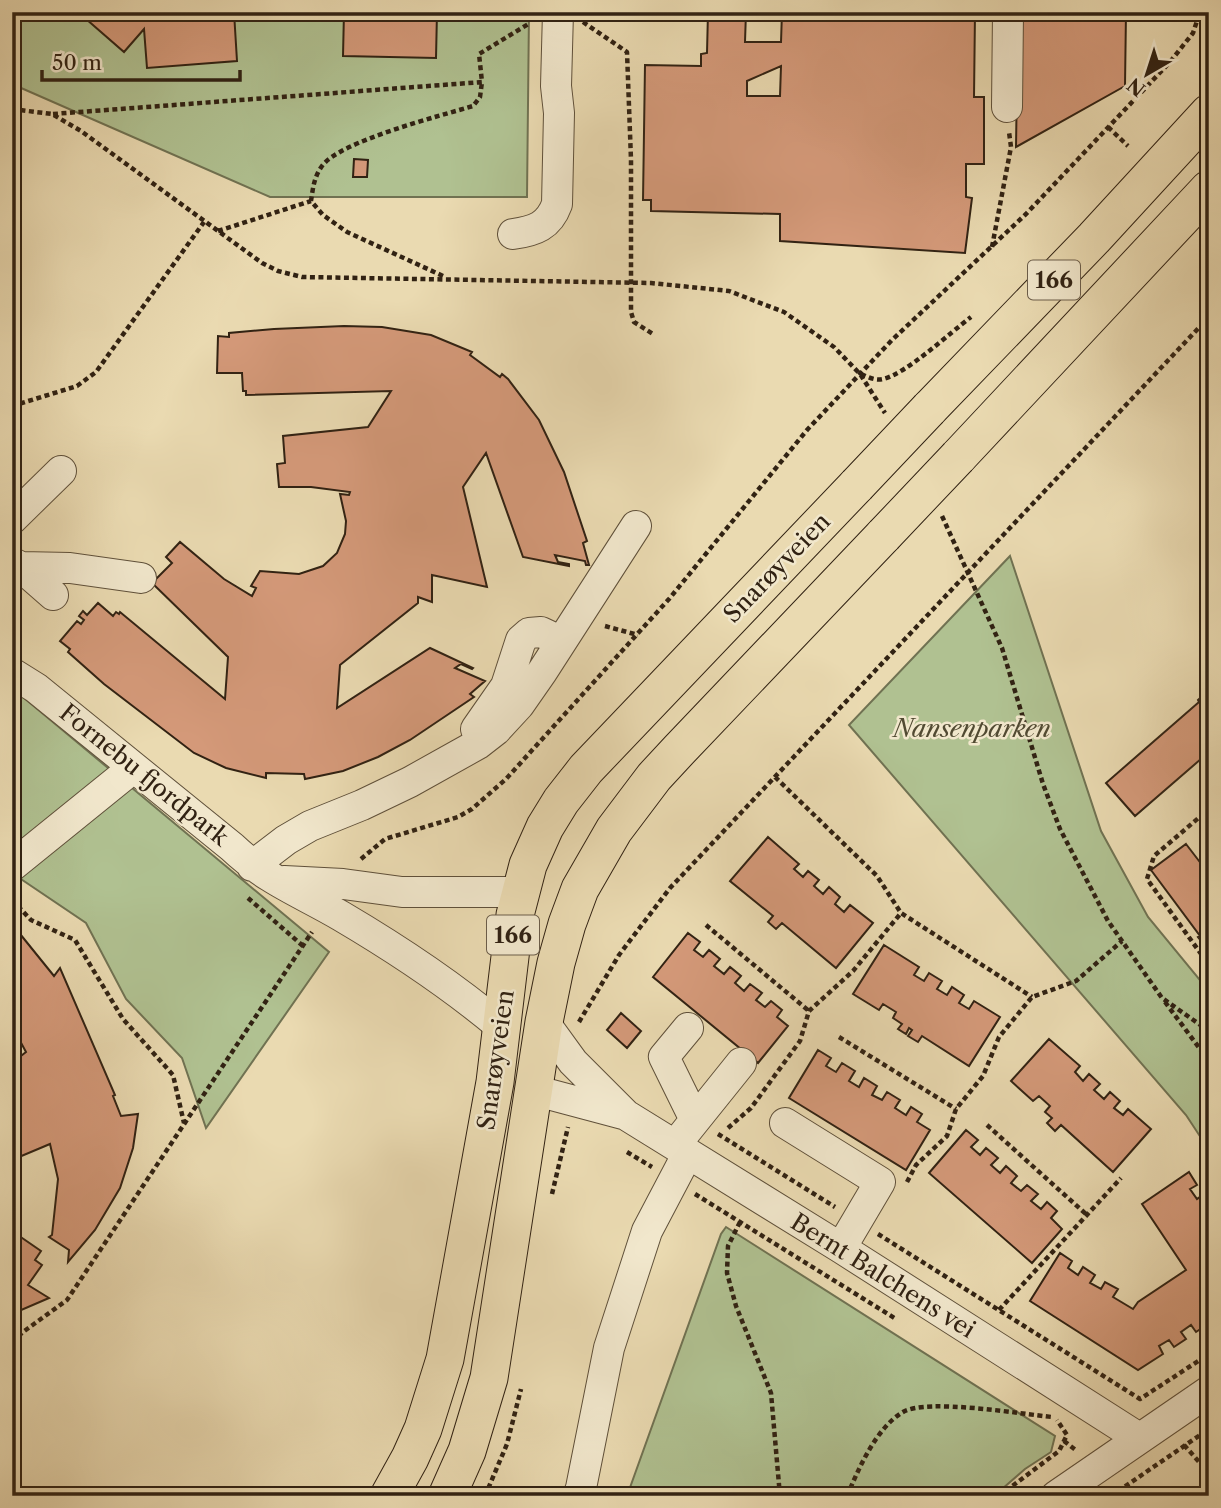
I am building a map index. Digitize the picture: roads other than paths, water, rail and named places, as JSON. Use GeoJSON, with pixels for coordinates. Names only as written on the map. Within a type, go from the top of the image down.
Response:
{"type":"FeatureCollection","features":[{"type":"Feature","properties":{"kind":"main road","name":"Snarøyveien"},"geometry":{"type":"LineString","coordinates":[[389,1496],[419,1439],[445,1359],[495,1082],[515,915],[528,865],[545,827],[586,769],[1085,248],[1209,113]]}},
{"type":"Feature","properties":{"kind":"main road","name":"Snarøyveien"},"geometry":{"type":"LineString","coordinates":[[447,1496],[467,1451],[489,1378],[533,1090],[561,1022],[556,963],[580,889],[614,830],[671,759],[1209,189]]}},
{"type":"Feature","properties":{"kind":"street"},"geometry":{"type":"LineString","coordinates":[[1007,107],[1008,12]]}},
{"type":"Feature","properties":{"kind":"street"},"geometry":{"type":"LineString","coordinates":[[513,234],[531,232],[544,226],[553,215],[557,204],[557,17]]}},
{"type":"Feature","properties":{"kind":"street"},"geometry":{"type":"LineString","coordinates":[[12,519],[61,471]]}},
{"type":"Feature","properties":{"kind":"street"},"geometry":{"type":"LineString","coordinates":[[521,892],[402,892],[263,873],[286,840],[310,825],[362,805],[455,758],[506,686],[522,640],[529,634],[541,632],[561,641],[636,526]]}},
{"type":"Feature","properties":{"kind":"street"},"geometry":{"type":"LineString","coordinates":[[17,565],[70,568],[141,578]]}},
{"type":"Feature","properties":{"kind":"street"},"geometry":{"type":"LineString","coordinates":[[17,565],[53,595]]}},
{"type":"Feature","properties":{"kind":"street","name":"Fornebu fjordpark"},"geometry":{"type":"LineString","coordinates":[[12,673],[36,688],[263,873],[390,945],[463,995],[500,1026]]}},
{"type":"Feature","properties":{"kind":"street"},"geometry":{"type":"LineString","coordinates":[[12,866],[133,768]]}},
{"type":"Feature","properties":{"kind":"street","name":"Bernt Balchens vei"},"geometry":{"type":"LineString","coordinates":[[561,1022],[573,1062],[626,1115],[1139,1438]]}},
{"type":"Feature","properties":{"kind":"street"},"geometry":{"type":"LineString","coordinates":[[688,1028],[664,1057],[707,1127]]}},
{"type":"Feature","properties":{"kind":"street"},"geometry":{"type":"LineString","coordinates":[[578,1496],[609,1348],[647,1231],[675,1181],[682,1149],[707,1127],[741,1063]]}},
{"type":"Feature","properties":{"kind":"street","name":"Bernt Balchens vei"},"geometry":{"type":"LineString","coordinates":[[533,1090],[626,1115]]}},
{"type":"Feature","properties":{"kind":"street"},"geometry":{"type":"LineString","coordinates":[[785,1123],[880,1182],[841,1248]]}},
{"type":"Feature","properties":{"kind":"street"},"geometry":{"type":"LineString","coordinates":[[1056,1496],[1209,1391]]}},
{"type":"Feature","properties":{"kind":"park label","name":"Nansenparken"},"geometry":{"type":"Point","coordinates":[972,729]}}]}
